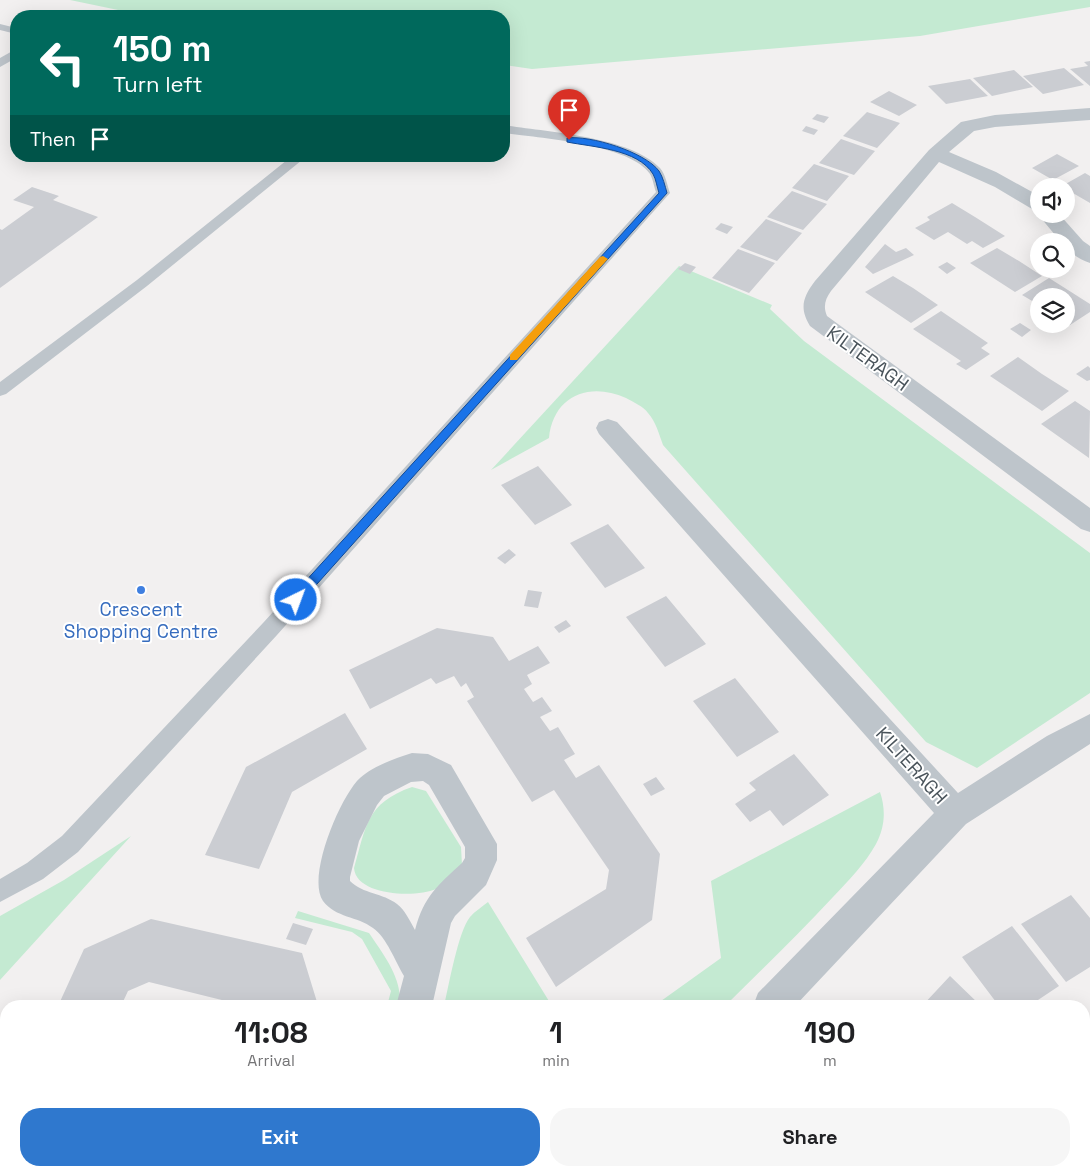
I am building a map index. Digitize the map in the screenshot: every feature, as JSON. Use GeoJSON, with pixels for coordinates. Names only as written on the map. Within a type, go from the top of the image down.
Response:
{"type":"FeatureCollection","features":[{"type":"Feature","properties":{"kind":"street","name":"KILTERAGH"},"geometry":{"type":"LineString","coordinates":[[1090,114],[995,121],[968,126],[936,154],[817,293],[812,302],[812,312],[818,321],[1090,522]]}},
{"type":"Feature","properties":{"kind":"street"},"geometry":{"type":"LineString","coordinates":[[936,154],[995,179],[1030,199]]}},
{"type":"Feature","properties":{"kind":"street"},"geometry":{"type":"LineString","coordinates":[[1056,223],[1076,246],[1090,256]]}},
{"type":"Feature","properties":{"kind":"street","name":"KILTERAGH"},"geometry":{"type":"LineString","coordinates":[[608,428],[955,813]]}},
{"type":"Feature","properties":{"kind":"street","name":"KILTERAGH"},"geometry":{"type":"LineString","coordinates":[[777,1000],[955,813],[1044,755],[1090,728]]}},
{"type":"Feature","properties":{"kind":"street"},"geometry":{"type":"LineString","coordinates":[[419,766],[429,768],[440,775],[481,844],[481,860],[474,874],[443,904],[434,918],[418,990],[393,926],[384,915],[346,900],[334,888],[334,872],[354,812],[360,801],[371,788],[408,767],[419,766]]}},
{"type":"Feature","properties":{"kind":"lane"},"geometry":{"type":"LineString","coordinates":[[0,891],[34,871],[70,844],[270,629],[663,193],[656,172],[640,158],[607,146],[510,130]]}},
{"type":"Feature","properties":{"kind":"lane"},"geometry":{"type":"LineString","coordinates":[[0,390],[142,283],[293,162]]}},
{"type":"Feature","properties":{"kind":"green space"},"geometry":{"type":"Polygon","coordinates":[[[70,0],[1090,0],[1090,7],[920,36],[532,69],[510,66],[510,10],[118,10],[70,0]]]}},
{"type":"Feature","properties":{"kind":"green space"},"geometry":{"type":"Polygon","coordinates":[[[679,266],[772,305],[770,309],[804,341],[1090,553],[1090,693],[977,768],[926,742],[663,445],[655,424],[646,411],[638,404],[626,398],[599,391],[586,392],[575,396],[565,402],[558,412],[552,424],[549,438],[491,470],[679,266]]]}},
{"type":"Feature","properties":{"kind":"green space"},"geometry":{"type":"Polygon","coordinates":[[[412,787],[426,791],[461,847],[462,865],[439,887],[427,892],[402,894],[376,889],[365,884],[357,877],[354,868],[365,829],[370,818],[385,801],[397,793],[412,787]]]}},
{"type":"Feature","properties":{"kind":"green space"},"geometry":{"type":"Polygon","coordinates":[[[880,792],[884,812],[883,825],[879,838],[867,858],[820,911],[731,1000],[662,1000],[721,958],[711,881],[880,792]]]}},
{"type":"Feature","properties":{"kind":"green space"},"geometry":{"type":"Polygon","coordinates":[[[131,836],[0,980],[0,916],[64,880],[131,836]]]}},
{"type":"Feature","properties":{"kind":"green space"},"geometry":{"type":"Polygon","coordinates":[[[488,902],[548,1000],[445,1000],[458,946],[466,924],[472,915],[488,902]]]}},
{"type":"Feature","properties":{"kind":"green space"},"geometry":{"type":"Polygon","coordinates":[[[298,911],[369,933],[391,968],[398,987],[400,1000],[389,1000],[391,991],[362,939],[352,932],[295,918],[298,911]]]}},
{"type":"Feature","properties":{"kind":"building"},"geometry":{"type":"Polygon","coordinates":[[[1090,61],[1090,86],[1070,69],[1088,66],[1084,62],[1090,61]]]}},
{"type":"Feature","properties":{"kind":"building"},"geometry":{"type":"Polygon","coordinates":[[[1064,68],[1084,85],[1043,94],[1023,76],[1064,68]]]}},
{"type":"Feature","properties":{"kind":"building"},"geometry":{"type":"Polygon","coordinates":[[[1014,70],[1033,87],[992,96],[973,78],[1014,70]]]}},
{"type":"Feature","properties":{"kind":"building"},"geometry":{"type":"Polygon","coordinates":[[[970,79],[988,96],[946,104],[928,86],[970,79]]]}},
{"type":"Feature","properties":{"kind":"building"},"geometry":{"type":"Polygon","coordinates":[[[889,91],[917,105],[899,116],[870,102],[889,91]]]}},
{"type":"Feature","properties":{"kind":"building"},"geometry":{"type":"Polygon","coordinates":[[[867,112],[900,123],[877,148],[843,136],[867,112]]]}},
{"type":"Feature","properties":{"kind":"building"},"geometry":{"type":"Polygon","coordinates":[[[817,114],[829,117],[824,123],[812,119],[817,114]]]}},
{"type":"Feature","properties":{"kind":"building"},"geometry":{"type":"Polygon","coordinates":[[[806,126],[818,130],[814,135],[802,131],[806,126]]]}},
{"type":"Feature","properties":{"kind":"building"},"geometry":{"type":"Polygon","coordinates":[[[841,139],[875,151],[854,175],[819,163],[841,139]]]}},
{"type":"Feature","properties":{"kind":"building"},"geometry":{"type":"Polygon","coordinates":[[[1057,154],[1079,166],[1057,178],[1050,178],[1032,168],[1057,154]]]}},
{"type":"Feature","properties":{"kind":"building"},"geometry":{"type":"Polygon","coordinates":[[[814,164],[849,176],[827,201],[792,188],[814,164]]]}},
{"type":"Feature","properties":{"kind":"building"},"geometry":{"type":"Polygon","coordinates":[[[1085,173],[1090,176],[1090,203],[1075,194],[1075,179],[1085,173]]]}},
{"type":"Feature","properties":{"kind":"building"},"geometry":{"type":"Polygon","coordinates":[[[32,187],[59,196],[53,200],[98,217],[0,288],[0,229],[2,230],[34,207],[13,200],[32,187]]]}},
{"type":"Feature","properties":{"kind":"building"},"geometry":{"type":"Polygon","coordinates":[[[792,191],[827,204],[803,230],[767,217],[792,191]]]}},
{"type":"Feature","properties":{"kind":"building"},"geometry":{"type":"Polygon","coordinates":[[[952,203],[1005,236],[983,248],[972,241],[967,244],[948,232],[934,240],[915,228],[930,220],[927,217],[952,203]]]}},
{"type":"Feature","properties":{"kind":"building"},"geometry":{"type":"Polygon","coordinates":[[[766,219],[802,233],[777,261],[740,247],[766,219]]]}},
{"type":"Feature","properties":{"kind":"building"},"geometry":{"type":"Polygon","coordinates":[[[721,223],[733,227],[727,234],[715,229],[721,223]]]}},
{"type":"Feature","properties":{"kind":"building"},"geometry":{"type":"Polygon","coordinates":[[[885,244],[896,252],[906,248],[914,255],[873,274],[865,267],[885,244]]]}},
{"type":"Feature","properties":{"kind":"building"},"geometry":{"type":"Polygon","coordinates":[[[997,248],[1030,268],[1030,278],[1039,278],[1015,292],[970,263],[997,248]]]}},
{"type":"Feature","properties":{"kind":"building"},"geometry":{"type":"Polygon","coordinates":[[[738,249],[775,263],[749,293],[712,278],[738,249]]]}},
{"type":"Feature","properties":{"kind":"building"},"geometry":{"type":"Polygon","coordinates":[[[947,262],[956,268],[947,274],[938,267],[947,262]]]}},
{"type":"Feature","properties":{"kind":"building"},"geometry":{"type":"Polygon","coordinates":[[[685,263],[696,267],[690,274],[678,269],[685,263]]]}},
{"type":"Feature","properties":{"kind":"building"},"geometry":{"type":"Polygon","coordinates":[[[893,276],[938,305],[911,323],[865,292],[893,276]]]}},
{"type":"Feature","properties":{"kind":"building"},"geometry":{"type":"Polygon","coordinates":[[[1049,278],[1065,288],[1033,288],[1049,278]]]}},
{"type":"Feature","properties":{"kind":"building"},"geometry":{"type":"Polygon","coordinates":[[[1030,290],[1030,300],[1022,295],[1030,290]]]}},
{"type":"Feature","properties":{"kind":"building"},"geometry":{"type":"Polygon","coordinates":[[[1075,294],[1090,304],[1090,312],[1075,322],[1075,294]]]}},
{"type":"Feature","properties":{"kind":"building"},"geometry":{"type":"Polygon","coordinates":[[[941,311],[988,343],[981,348],[990,354],[966,370],[956,364],[961,361],[913,329],[941,311]]]}},
{"type":"Feature","properties":{"kind":"building"},"geometry":{"type":"Polygon","coordinates":[[[1020,323],[1030,331],[1022,337],[1010,329],[1020,323]]]}},
{"type":"Feature","properties":{"kind":"building"},"geometry":{"type":"Polygon","coordinates":[[[1018,357],[1069,391],[1042,411],[990,376],[1018,357]]]}},
{"type":"Feature","properties":{"kind":"building"},"geometry":{"type":"Polygon","coordinates":[[[1088,366],[1090,368],[1090,380],[1087,381],[1076,374],[1088,366]]]}},
{"type":"Feature","properties":{"kind":"building"},"geometry":{"type":"Polygon","coordinates":[[[1075,401],[1090,411],[1089,458],[1041,424],[1075,401]]]}},
{"type":"Feature","properties":{"kind":"building"},"geometry":{"type":"Polygon","coordinates":[[[538,466],[572,505],[535,525],[501,485],[538,466]]]}},
{"type":"Feature","properties":{"kind":"building"},"geometry":{"type":"Polygon","coordinates":[[[608,524],[645,568],[605,588],[570,543],[608,524]]]}},
{"type":"Feature","properties":{"kind":"building"},"geometry":{"type":"Polygon","coordinates":[[[509,549],[516,555],[505,564],[497,558],[509,549]]]}},
{"type":"Feature","properties":{"kind":"building"},"geometry":{"type":"Polygon","coordinates":[[[528,590],[542,592],[538,608],[524,606],[528,590]]]}},
{"type":"Feature","properties":{"kind":"building"},"geometry":{"type":"Polygon","coordinates":[[[666,596],[706,644],[665,667],[626,617],[666,596]]]}},
{"type":"Feature","properties":{"kind":"building"},"geometry":{"type":"Polygon","coordinates":[[[566,620],[571,626],[559,633],[554,627],[566,620]]]}},
{"type":"Feature","properties":{"kind":"building"},"geometry":{"type":"Polygon","coordinates":[[[437,628],[493,637],[509,661],[538,646],[550,663],[527,675],[532,684],[524,689],[533,702],[542,697],[552,711],[540,717],[550,731],[558,727],[575,754],[564,760],[576,778],[599,765],[660,854],[652,920],[556,987],[526,938],[606,889],[609,870],[554,790],[532,802],[467,701],[474,697],[466,683],[461,687],[454,676],[436,684],[431,678],[370,709],[349,670],[437,628]]]}},
{"type":"Feature","properties":{"kind":"building"},"geometry":{"type":"Polygon","coordinates":[[[735,678],[779,732],[737,757],[693,701],[735,678]]]}},
{"type":"Feature","properties":{"kind":"building"},"geometry":{"type":"Polygon","coordinates":[[[345,713],[367,749],[292,792],[259,869],[205,855],[246,767],[345,713]]]}},
{"type":"Feature","properties":{"kind":"building"},"geometry":{"type":"Polygon","coordinates":[[[794,754],[829,795],[783,826],[770,810],[750,822],[735,804],[756,790],[749,783],[794,754]]]}},
{"type":"Feature","properties":{"kind":"building"},"geometry":{"type":"Polygon","coordinates":[[[656,777],[665,789],[651,796],[643,784],[656,777]]]}},
{"type":"Feature","properties":{"kind":"building"},"geometry":{"type":"Polygon","coordinates":[[[1071,895],[1090,918],[1090,967],[1066,982],[1021,924],[1071,895]]]}},
{"type":"Feature","properties":{"kind":"building"},"geometry":{"type":"Polygon","coordinates":[[[151,919],[302,953],[316,1000],[222,1000],[149,982],[128,991],[124,1000],[61,1000],[84,949],[151,919]]]}},
{"type":"Feature","properties":{"kind":"building"},"geometry":{"type":"Polygon","coordinates":[[[293,923],[313,929],[306,945],[286,939],[293,923]]]}},
{"type":"Feature","properties":{"kind":"building"},"geometry":{"type":"Polygon","coordinates":[[[1012,926],[1059,986],[1038,1000],[994,1000],[962,957],[1012,926]]]}},
{"type":"Feature","properties":{"kind":"building"},"geometry":{"type":"Polygon","coordinates":[[[950,976],[975,1000],[928,1000],[950,976]]]}},
{"type":"Feature","properties":{"kind":"slow traffic"},"geometry":{"type":"LineString","coordinates":[[514,357],[603,259]]}},
{"type":"Feature","properties":{"kind":"place","name":"Crescent Shopping Centre"},"geometry":{"type":"Point","coordinates":[141,590]}},
{"type":"Feature","properties":{"kind":"route"},"geometry":{"type":"LineString","coordinates":[[296,600],[663,193],[656,172],[640,158],[607,146],[569,140]]}}]}
